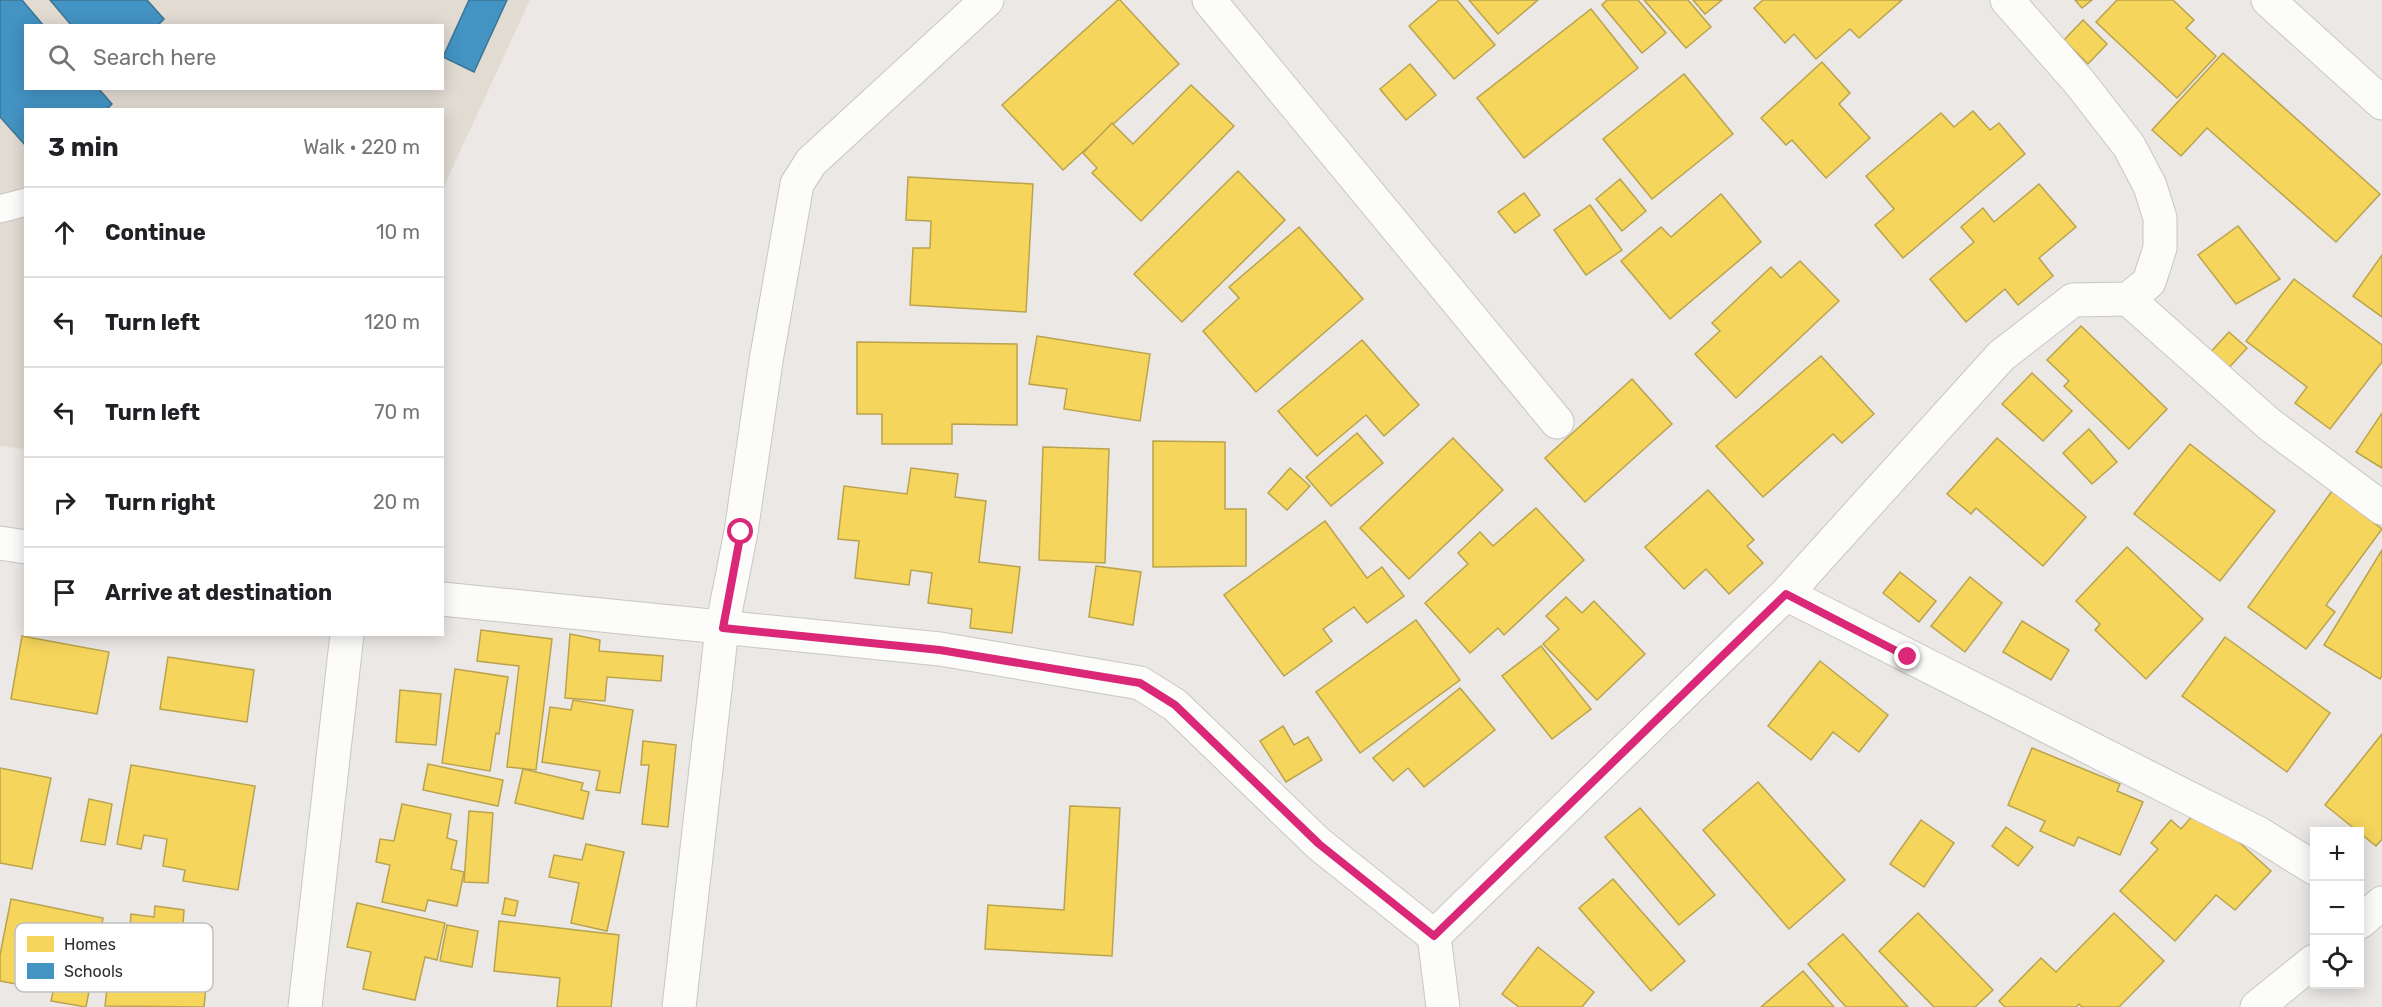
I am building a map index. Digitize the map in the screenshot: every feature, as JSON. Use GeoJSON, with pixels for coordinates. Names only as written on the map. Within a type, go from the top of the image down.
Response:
{"type":"FeatureCollection","features":[{"type":"Feature","properties":{"kind":"street"},"geometry":{"type":"LineString","coordinates":[[679,1007],[723,628],[741,532],[768,350],[797,184],[811,162],[987,0]]}},
{"type":"Feature","properties":{"kind":"street"},"geometry":{"type":"LineString","coordinates":[[1209,0],[1557,422]]}},
{"type":"Feature","properties":{"kind":"street"},"geometry":{"type":"LineString","coordinates":[[1434,936],[1786,594],[2001,356],[2073,300],[2128,298],[2149,282],[2160,248],[2160,218],[2150,186],[2122,137],[2080,83],[2007,0]]}},
{"type":"Feature","properties":{"kind":"street"},"geometry":{"type":"LineString","coordinates":[[2268,0],[2382,103]]}},
{"type":"Feature","properties":{"kind":"street"},"geometry":{"type":"LineString","coordinates":[[2128,298],[2269,424],[2382,507]]}},
{"type":"Feature","properties":{"kind":"street"},"geometry":{"type":"LineString","coordinates":[[0,543],[24,547]]}},
{"type":"Feature","properties":{"kind":"street"},"geometry":{"type":"LineString","coordinates":[[1786,594],[2258,833],[2310,866]]}},
{"type":"Feature","properties":{"kind":"street"},"geometry":{"type":"LineString","coordinates":[[444,599],[940,650],[1140,683],[1175,705],[1319,844],[1434,936],[1443,1007]]}},
{"type":"Feature","properties":{"kind":"street"},"geometry":{"type":"LineString","coordinates":[[305,1007],[347,636]]}},
{"type":"Feature","properties":{"kind":"street"},"geometry":{"type":"LineString","coordinates":[[2257,1007],[2310,964]]}},
{"type":"Feature","properties":{"kind":"lane"},"geometry":{"type":"LineString","coordinates":[[0,209],[24,203]]}},
{"type":"Feature","properties":{"kind":"shaded area"},"geometry":{"type":"Polygon","coordinates":[[[0,0],[530,0],[444,186],[444,108],[24,108],[24,449],[0,446],[0,0]]]}},
{"type":"Feature","properties":{"kind":"building: Homes"},"geometry":{"type":"Polygon","coordinates":[[[1118,0],[1179,64],[1063,170],[1002,105],[1118,0]]]}},
{"type":"Feature","properties":{"kind":"building: Homes"},"geometry":{"type":"Polygon","coordinates":[[[1439,0],[1457,0],[1495,45],[1454,79],[1409,26],[1439,0]]]}},
{"type":"Feature","properties":{"kind":"building: Homes"},"geometry":{"type":"Polygon","coordinates":[[[1469,0],[1538,0],[1498,34],[1469,0]]]}},
{"type":"Feature","properties":{"kind":"building: Homes"},"geometry":{"type":"Polygon","coordinates":[[[1607,0],[1638,0],[1666,33],[1642,53],[1602,5],[1607,0]]]}},
{"type":"Feature","properties":{"kind":"building: Homes"},"geometry":{"type":"Polygon","coordinates":[[[1644,0],[1688,0],[1711,27],[1686,48],[1644,0]]]}},
{"type":"Feature","properties":{"kind":"building: Homes"},"geometry":{"type":"Polygon","coordinates":[[[1693,0],[1722,0],[1705,14],[1693,0]]]}},
{"type":"Feature","properties":{"kind":"building: Homes"},"geometry":{"type":"Polygon","coordinates":[[[1763,0],[1902,0],[1859,38],[1850,29],[1816,59],[1794,34],[1785,43],[1754,8],[1763,0]]]}},
{"type":"Feature","properties":{"kind":"building: Homes"},"geometry":{"type":"Polygon","coordinates":[[[2075,0],[2092,0],[2082,8],[2075,0]]]}},
{"type":"Feature","properties":{"kind":"building: Homes"},"geometry":{"type":"Polygon","coordinates":[[[2117,0],[2173,0],[2194,20],[2186,28],[2216,56],[2177,98],[2096,22],[2117,0]]]}},
{"type":"Feature","properties":{"kind":"building: Homes"},"geometry":{"type":"Polygon","coordinates":[[[1591,9],[1638,68],[1524,158],[1477,98],[1591,9]]]}},
{"type":"Feature","properties":{"kind":"building: Homes"},"geometry":{"type":"Polygon","coordinates":[[[2083,20],[2107,44],[2088,64],[2064,40],[2083,20]]]}},
{"type":"Feature","properties":{"kind":"building: Homes"},"geometry":{"type":"Polygon","coordinates":[[[2223,53],[2380,194],[2336,242],[2207,128],[2181,156],[2152,130],[2223,53]]]}},
{"type":"Feature","properties":{"kind":"building: Homes"},"geometry":{"type":"Polygon","coordinates":[[[1822,62],[1850,93],[1839,104],[1870,138],[1826,178],[1792,140],[1786,145],[1761,118],[1822,62]]]}},
{"type":"Feature","properties":{"kind":"building: Homes"},"geometry":{"type":"Polygon","coordinates":[[[1410,64],[1436,95],[1406,120],[1380,89],[1410,64]]]}},
{"type":"Feature","properties":{"kind":"building: Homes"},"geometry":{"type":"Polygon","coordinates":[[[1684,74],[1733,134],[1652,199],[1603,139],[1684,74]]]}},
{"type":"Feature","properties":{"kind":"building: Homes"},"geometry":{"type":"Polygon","coordinates":[[[1191,85],[1234,126],[1141,221],[1092,173],[1097,168],[1083,153],[1112,123],[1133,144],[1191,85]]]}},
{"type":"Feature","properties":{"kind":"building: Homes"},"geometry":{"type":"Polygon","coordinates":[[[1973,111],[1990,130],[1999,123],[2025,154],[1903,258],[1875,225],[1894,209],[1866,176],[1941,113],[1954,127],[1973,111]]]}},
{"type":"Feature","properties":{"kind":"building: Homes"},"geometry":{"type":"Polygon","coordinates":[[[1238,171],[1285,220],[1182,322],[1134,274],[1238,171]]]}},
{"type":"Feature","properties":{"kind":"building: Homes"},"geometry":{"type":"Polygon","coordinates":[[[908,177],[1033,184],[1026,312],[910,305],[913,248],[930,248],[931,221],[906,220],[908,177]]]}},
{"type":"Feature","properties":{"kind":"building: Homes"},"geometry":{"type":"Polygon","coordinates":[[[1620,179],[1646,211],[1622,231],[1596,199],[1620,179]]]}},
{"type":"Feature","properties":{"kind":"building: Homes"},"geometry":{"type":"Polygon","coordinates":[[[2039,184],[2076,227],[2039,258],[2053,276],[2018,305],[2005,289],[1966,322],[1930,279],[1974,242],[1961,227],[1983,208],[1994,222],[2039,184]]]}},
{"type":"Feature","properties":{"kind":"building: Homes"},"geometry":{"type":"Polygon","coordinates":[[[1524,193],[1540,215],[1515,233],[1498,212],[1524,193]]]}},
{"type":"Feature","properties":{"kind":"building: Homes"},"geometry":{"type":"Polygon","coordinates":[[[1721,194],[1761,242],[1670,319],[1621,261],[1661,227],[1671,237],[1721,194]]]}},
{"type":"Feature","properties":{"kind":"building: Homes"},"geometry":{"type":"Polygon","coordinates":[[[1590,205],[1622,250],[1586,275],[1554,230],[1590,205]]]}},
{"type":"Feature","properties":{"kind":"building: Homes"},"geometry":{"type":"Polygon","coordinates":[[[2238,226],[2280,279],[2236,304],[2198,255],[2238,226]]]}},
{"type":"Feature","properties":{"kind":"building: Homes"},"geometry":{"type":"Polygon","coordinates":[[[1299,227],[1363,299],[1256,392],[1203,331],[1239,298],[1229,287],[1299,227]]]}},
{"type":"Feature","properties":{"kind":"building: Homes"},"geometry":{"type":"Polygon","coordinates":[[[2382,255],[2382,317],[2353,296],[2382,255]]]}},
{"type":"Feature","properties":{"kind":"building: Homes"},"geometry":{"type":"Polygon","coordinates":[[[1800,261],[1839,301],[1736,398],[1695,354],[1720,331],[1712,323],[1771,267],[1781,278],[1800,261]]]}},
{"type":"Feature","properties":{"kind":"building: Homes"},"geometry":{"type":"Polygon","coordinates":[[[2294,279],[2382,345],[2382,362],[2330,429],[2295,403],[2307,387],[2246,341],[2294,279]]]}},
{"type":"Feature","properties":{"kind":"building: Homes"},"geometry":{"type":"Polygon","coordinates":[[[2081,326],[2167,409],[2129,449],[2064,386],[2069,381],[2047,360],[2081,326]]]}},
{"type":"Feature","properties":{"kind":"building: Homes"},"geometry":{"type":"Polygon","coordinates":[[[2229,332],[2247,348],[2225,372],[2207,356],[2229,332]]]}},
{"type":"Feature","properties":{"kind":"building: Homes"},"geometry":{"type":"Polygon","coordinates":[[[1037,336],[1150,354],[1140,421],[1064,409],[1067,389],[1029,384],[1037,336]]]}},
{"type":"Feature","properties":{"kind":"building: Homes"},"geometry":{"type":"Polygon","coordinates":[[[1362,340],[1419,405],[1384,436],[1366,415],[1317,456],[1278,411],[1362,340]]]}},
{"type":"Feature","properties":{"kind":"building: Homes"},"geometry":{"type":"Polygon","coordinates":[[[857,342],[1017,344],[1017,425],[952,424],[952,444],[882,444],[882,414],[857,414],[857,342]]]}},
{"type":"Feature","properties":{"kind":"building: Homes"},"geometry":{"type":"Polygon","coordinates":[[[1821,356],[1874,414],[1842,443],[1833,434],[1763,497],[1716,446],[1821,356]]]}},
{"type":"Feature","properties":{"kind":"building: Homes"},"geometry":{"type":"Polygon","coordinates":[[[2032,373],[2072,411],[2043,441],[2002,404],[2032,373]]]}},
{"type":"Feature","properties":{"kind":"building: Homes"},"geometry":{"type":"Polygon","coordinates":[[[1632,379],[1672,424],[1585,502],[1545,458],[1632,379]]]}},
{"type":"Feature","properties":{"kind":"building: Homes"},"geometry":{"type":"Polygon","coordinates":[[[2382,413],[2382,468],[2356,452],[2382,413]]]}},
{"type":"Feature","properties":{"kind":"building: Homes"},"geometry":{"type":"Polygon","coordinates":[[[2089,429],[2117,462],[2092,484],[2063,453],[2089,429]]]}},
{"type":"Feature","properties":{"kind":"building: Homes"},"geometry":{"type":"Polygon","coordinates":[[[1357,433],[1383,463],[1331,506],[1306,477],[1357,433]]]}},
{"type":"Feature","properties":{"kind":"building: Homes"},"geometry":{"type":"Polygon","coordinates":[[[1453,438],[1503,490],[1409,579],[1360,528],[1453,438]]]}},
{"type":"Feature","properties":{"kind":"building: Homes"},"geometry":{"type":"Polygon","coordinates":[[[1997,438],[2086,517],[2043,566],[1976,508],[1971,514],[1947,494],[1997,438]]]}},
{"type":"Feature","properties":{"kind":"building: Homes"},"geometry":{"type":"Polygon","coordinates":[[[1153,441],[1225,442],[1225,509],[1246,509],[1246,566],[1153,567],[1153,441]]]}},
{"type":"Feature","properties":{"kind":"building: Homes"},"geometry":{"type":"Polygon","coordinates":[[[2190,444],[2275,511],[2220,581],[2134,514],[2190,444]]]}},
{"type":"Feature","properties":{"kind":"building: Homes"},"geometry":{"type":"Polygon","coordinates":[[[1043,447],[1109,449],[1105,563],[1039,560],[1043,447]]]}},
{"type":"Feature","properties":{"kind":"building: Homes"},"geometry":{"type":"Polygon","coordinates":[[[911,468],[958,474],[955,497],[986,501],[979,562],[1020,567],[1012,633],[970,628],[972,609],[928,603],[932,573],[911,570],[909,585],[855,578],[859,541],[838,539],[844,486],[907,494],[911,468]]]}},
{"type":"Feature","properties":{"kind":"building: Homes"},"geometry":{"type":"Polygon","coordinates":[[[1290,468],[1310,486],[1287,510],[1268,493],[1290,468]]]}},
{"type":"Feature","properties":{"kind":"building: Homes"},"geometry":{"type":"Polygon","coordinates":[[[1708,490],[1754,540],[1747,546],[1763,563],[1729,594],[1706,569],[1684,589],[1645,547],[1708,490]]]}},
{"type":"Feature","properties":{"kind":"building: Homes"},"geometry":{"type":"Polygon","coordinates":[[[2332,491],[2382,529],[2326,605],[2335,612],[2306,649],[2248,607],[2332,491]]]}},
{"type":"Feature","properties":{"kind":"building: Homes"},"geometry":{"type":"Polygon","coordinates":[[[1536,508],[1584,560],[1504,635],[1498,628],[1470,653],[1425,603],[1468,564],[1458,553],[1480,532],[1493,546],[1536,508]]]}},
{"type":"Feature","properties":{"kind":"building: Homes"},"geometry":{"type":"Polygon","coordinates":[[[1325,521],[1367,578],[1382,567],[1404,596],[1367,623],[1354,607],[1323,629],[1332,641],[1284,676],[1224,595],[1325,521]]]}},
{"type":"Feature","properties":{"kind":"building: Homes"},"geometry":{"type":"Polygon","coordinates":[[[2127,547],[2203,619],[2146,679],[2095,630],[2100,624],[2076,601],[2127,547]]]}},
{"type":"Feature","properties":{"kind":"building: Homes"},"geometry":{"type":"Polygon","coordinates":[[[2382,550],[2382,676],[2380,679],[2324,645],[2382,550]]]}},
{"type":"Feature","properties":{"kind":"building: Homes"},"geometry":{"type":"Polygon","coordinates":[[[1096,566],[1141,572],[1133,625],[1089,617],[1096,566]]]}},
{"type":"Feature","properties":{"kind":"building: Homes"},"geometry":{"type":"Polygon","coordinates":[[[1900,572],[1936,601],[1919,622],[1883,593],[1900,572]]]}},
{"type":"Feature","properties":{"kind":"building: Homes"},"geometry":{"type":"Polygon","coordinates":[[[1970,577],[2002,603],[1965,652],[1931,626],[1970,577]]]}},
{"type":"Feature","properties":{"kind":"building: Homes"},"geometry":{"type":"Polygon","coordinates":[[[1566,597],[1582,613],[1594,601],[1645,654],[1597,700],[1543,644],[1559,629],[1546,616],[1566,597]]]}},
{"type":"Feature","properties":{"kind":"building: Homes"},"geometry":{"type":"Polygon","coordinates":[[[1416,620],[1460,680],[1360,753],[1316,692],[1416,620]]]}},
{"type":"Feature","properties":{"kind":"building: Homes"},"geometry":{"type":"Polygon","coordinates":[[[2022,621],[2069,650],[2051,680],[2003,652],[2022,621]]]}},
{"type":"Feature","properties":{"kind":"building: Homes"},"geometry":{"type":"Polygon","coordinates":[[[481,630],[552,639],[536,770],[507,767],[519,666],[477,661],[481,630]]]}},
{"type":"Feature","properties":{"kind":"building: Homes"},"geometry":{"type":"Polygon","coordinates":[[[570,634],[600,640],[599,651],[663,656],[661,681],[607,677],[605,701],[565,698],[570,634]]]}},
{"type":"Feature","properties":{"kind":"building: Homes"},"geometry":{"type":"Polygon","coordinates":[[[22,636],[109,652],[97,714],[11,699],[22,636]]]}},
{"type":"Feature","properties":{"kind":"building: Homes"},"geometry":{"type":"Polygon","coordinates":[[[2225,637],[2330,713],[2287,772],[2182,696],[2225,637]]]}},
{"type":"Feature","properties":{"kind":"building: Homes"},"geometry":{"type":"Polygon","coordinates":[[[1541,646],[1591,709],[1552,739],[1502,676],[1541,646]]]}},
{"type":"Feature","properties":{"kind":"building: Homes"},"geometry":{"type":"Polygon","coordinates":[[[168,657],[254,670],[247,722],[160,709],[168,657]]]}},
{"type":"Feature","properties":{"kind":"building: Homes"},"geometry":{"type":"Polygon","coordinates":[[[1820,661],[1888,715],[1859,752],[1833,732],[1811,760],[1768,726],[1820,661]]]}},
{"type":"Feature","properties":{"kind":"building: Homes"},"geometry":{"type":"Polygon","coordinates":[[[455,669],[508,677],[499,734],[496,733],[490,771],[442,763],[455,669]]]}},
{"type":"Feature","properties":{"kind":"building: Homes"},"geometry":{"type":"Polygon","coordinates":[[[1460,688],[1495,730],[1424,787],[1408,768],[1393,781],[1373,758],[1460,688]]]}},
{"type":"Feature","properties":{"kind":"building: Homes"},"geometry":{"type":"Polygon","coordinates":[[[400,690],[441,694],[436,745],[396,742],[400,690]]]}},
{"type":"Feature","properties":{"kind":"building: Homes"},"geometry":{"type":"Polygon","coordinates":[[[573,700],[633,710],[620,793],[596,790],[600,771],[542,762],[550,707],[571,710],[573,700]]]}},
{"type":"Feature","properties":{"kind":"building: Homes"},"geometry":{"type":"Polygon","coordinates":[[[1283,726],[1294,745],[1308,737],[1322,760],[1286,782],[1260,741],[1283,726]]]}},
{"type":"Feature","properties":{"kind":"building: Homes"},"geometry":{"type":"Polygon","coordinates":[[[2382,734],[2382,839],[2376,846],[2364,836],[2364,827],[2352,827],[2325,805],[2382,734]]]}},
{"type":"Feature","properties":{"kind":"building: Homes"},"geometry":{"type":"Polygon","coordinates":[[[643,741],[676,745],[668,827],[642,824],[649,765],[641,765],[643,741]]]}},
{"type":"Feature","properties":{"kind":"building: Homes"},"geometry":{"type":"Polygon","coordinates":[[[2032,748],[2120,784],[2117,791],[2143,802],[2120,855],[2078,837],[2074,846],[2040,831],[2045,821],[2008,805],[2032,748]]]}},
{"type":"Feature","properties":{"kind":"building: Homes"},"geometry":{"type":"Polygon","coordinates":[[[428,764],[503,780],[498,806],[423,790],[428,764]]]}},
{"type":"Feature","properties":{"kind":"building: Homes"},"geometry":{"type":"Polygon","coordinates":[[[131,765],[255,786],[238,890],[183,881],[185,870],[163,866],[167,839],[144,835],[141,849],[117,844],[131,765]]]}},
{"type":"Feature","properties":{"kind":"building: Homes"},"geometry":{"type":"Polygon","coordinates":[[[0,768],[51,778],[32,869],[0,863],[0,768]]]}},
{"type":"Feature","properties":{"kind":"building: Homes"},"geometry":{"type":"Polygon","coordinates":[[[523,769],[583,783],[581,790],[589,792],[583,819],[515,803],[523,769]]]}},
{"type":"Feature","properties":{"kind":"building: Homes"},"geometry":{"type":"Polygon","coordinates":[[[1758,782],[1845,880],[1789,929],[1703,830],[1758,782]]]}},
{"type":"Feature","properties":{"kind":"building: Homes"},"geometry":{"type":"Polygon","coordinates":[[[89,799],[112,804],[105,845],[81,841],[89,799]]]}},
{"type":"Feature","properties":{"kind":"building: Homes"},"geometry":{"type":"Polygon","coordinates":[[[402,804],[451,814],[447,838],[457,841],[451,869],[464,872],[457,906],[428,900],[425,911],[382,902],[390,865],[376,862],[380,839],[394,841],[402,804]]]}},
{"type":"Feature","properties":{"kind":"building: Homes"},"geometry":{"type":"Polygon","coordinates":[[[1070,806],[1120,808],[1112,956],[985,949],[988,905],[1064,910],[1070,806]]]}},
{"type":"Feature","properties":{"kind":"building: Homes"},"geometry":{"type":"Polygon","coordinates":[[[2200,807],[2271,871],[2235,910],[2216,895],[2175,941],[2120,891],[2158,849],[2151,843],[2171,820],[2181,829],[2200,807]]]}},
{"type":"Feature","properties":{"kind":"building: Homes"},"geometry":{"type":"Polygon","coordinates":[[[1640,808],[1715,895],[1679,925],[1605,837],[1640,808]]]}},
{"type":"Feature","properties":{"kind":"building: Homes"},"geometry":{"type":"Polygon","coordinates":[[[469,811],[493,813],[488,883],[464,882],[469,811]]]}},
{"type":"Feature","properties":{"kind":"building: Homes"},"geometry":{"type":"Polygon","coordinates":[[[1921,820],[1954,843],[1924,887],[1890,864],[1921,820]]]}},
{"type":"Feature","properties":{"kind":"building: Homes"},"geometry":{"type":"Polygon","coordinates":[[[2006,827],[2033,847],[2018,866],[1992,846],[2006,827]]]}},
{"type":"Feature","properties":{"kind":"building: Homes"},"geometry":{"type":"Polygon","coordinates":[[[586,844],[624,852],[607,931],[571,923],[579,883],[549,877],[554,855],[582,860],[586,844]]]}},
{"type":"Feature","properties":{"kind":"building: Homes"},"geometry":{"type":"Polygon","coordinates":[[[1613,879],[1685,961],[1651,991],[1579,908],[1613,879]]]}},
{"type":"Feature","properties":{"kind":"building: Homes"},"geometry":{"type":"Polygon","coordinates":[[[505,898],[518,901],[515,916],[502,914],[505,898]]]}},
{"type":"Feature","properties":{"kind":"building: Homes"},"geometry":{"type":"Polygon","coordinates":[[[11,899],[103,918],[102,923],[15,923],[15,984],[0,981],[0,955],[11,899]]]}},
{"type":"Feature","properties":{"kind":"building: Homes"},"geometry":{"type":"Polygon","coordinates":[[[357,903],[445,923],[437,960],[425,957],[415,1000],[363,989],[371,952],[347,947],[357,903]]]}},
{"type":"Feature","properties":{"kind":"building: Homes"},"geometry":{"type":"Polygon","coordinates":[[[155,906],[184,910],[183,923],[130,923],[131,914],[154,917],[155,906]]]}},
{"type":"Feature","properties":{"kind":"building: Homes"},"geometry":{"type":"Polygon","coordinates":[[[1918,913],[1993,990],[1975,1007],[1934,1007],[1879,951],[1918,913]]]}},
{"type":"Feature","properties":{"kind":"building: Homes"},"geometry":{"type":"Polygon","coordinates":[[[2114,913],[2164,961],[2119,1007],[2082,1007],[2079,1004],[2076,1007],[2005,1007],[1999,1001],[2041,958],[2056,972],[2114,913]]]}},
{"type":"Feature","properties":{"kind":"building: Homes"},"geometry":{"type":"Polygon","coordinates":[[[499,921],[619,935],[611,1007],[557,1007],[560,978],[494,971],[499,921]]]}},
{"type":"Feature","properties":{"kind":"building: Homes"},"geometry":{"type":"Polygon","coordinates":[[[447,925],[478,931],[472,967],[440,961],[447,925]]]}},
{"type":"Feature","properties":{"kind":"building: Homes"},"geometry":{"type":"Polygon","coordinates":[[[1843,934],[1908,1007],[1846,1007],[1808,964],[1843,934]]]}},
{"type":"Feature","properties":{"kind":"building: Homes"},"geometry":{"type":"Polygon","coordinates":[[[1538,947],[1594,992],[1582,1007],[1519,1007],[1502,994],[1538,947]]]}},
{"type":"Feature","properties":{"kind":"building: Homes"},"geometry":{"type":"Polygon","coordinates":[[[1803,971],[1834,1007],[1761,1007],[1803,971]]]}},
{"type":"Feature","properties":{"kind":"building: Homes"},"geometry":{"type":"Polygon","coordinates":[[[53,992],[89,992],[86,1007],[51,1001],[53,992]]]}},
{"type":"Feature","properties":{"kind":"building: Homes"},"geometry":{"type":"Polygon","coordinates":[[[107,992],[206,992],[204,1007],[105,1006],[107,992]]]}},
{"type":"Feature","properties":{"kind":"building: Schools"},"geometry":{"type":"Polygon","coordinates":[[[0,0],[22,0],[42,24],[24,24],[24,90],[100,90],[112,104],[108,108],[24,108],[24,144],[0,117],[0,0]]]}},
{"type":"Feature","properties":{"kind":"building: Schools"},"geometry":{"type":"Polygon","coordinates":[[[50,0],[147,0],[164,19],[159,24],[70,24],[50,0]]]}},
{"type":"Feature","properties":{"kind":"building: Schools"},"geometry":{"type":"Polygon","coordinates":[[[469,0],[507,0],[474,72],[444,57],[469,0]]]}},
{"type":"Feature","properties":{"kind":"route"},"geometry":{"type":"LineString","coordinates":[[741,532],[723,628],[940,650],[1140,683],[1175,705],[1319,844],[1434,936],[1786,594],[1908,657]]}}]}
